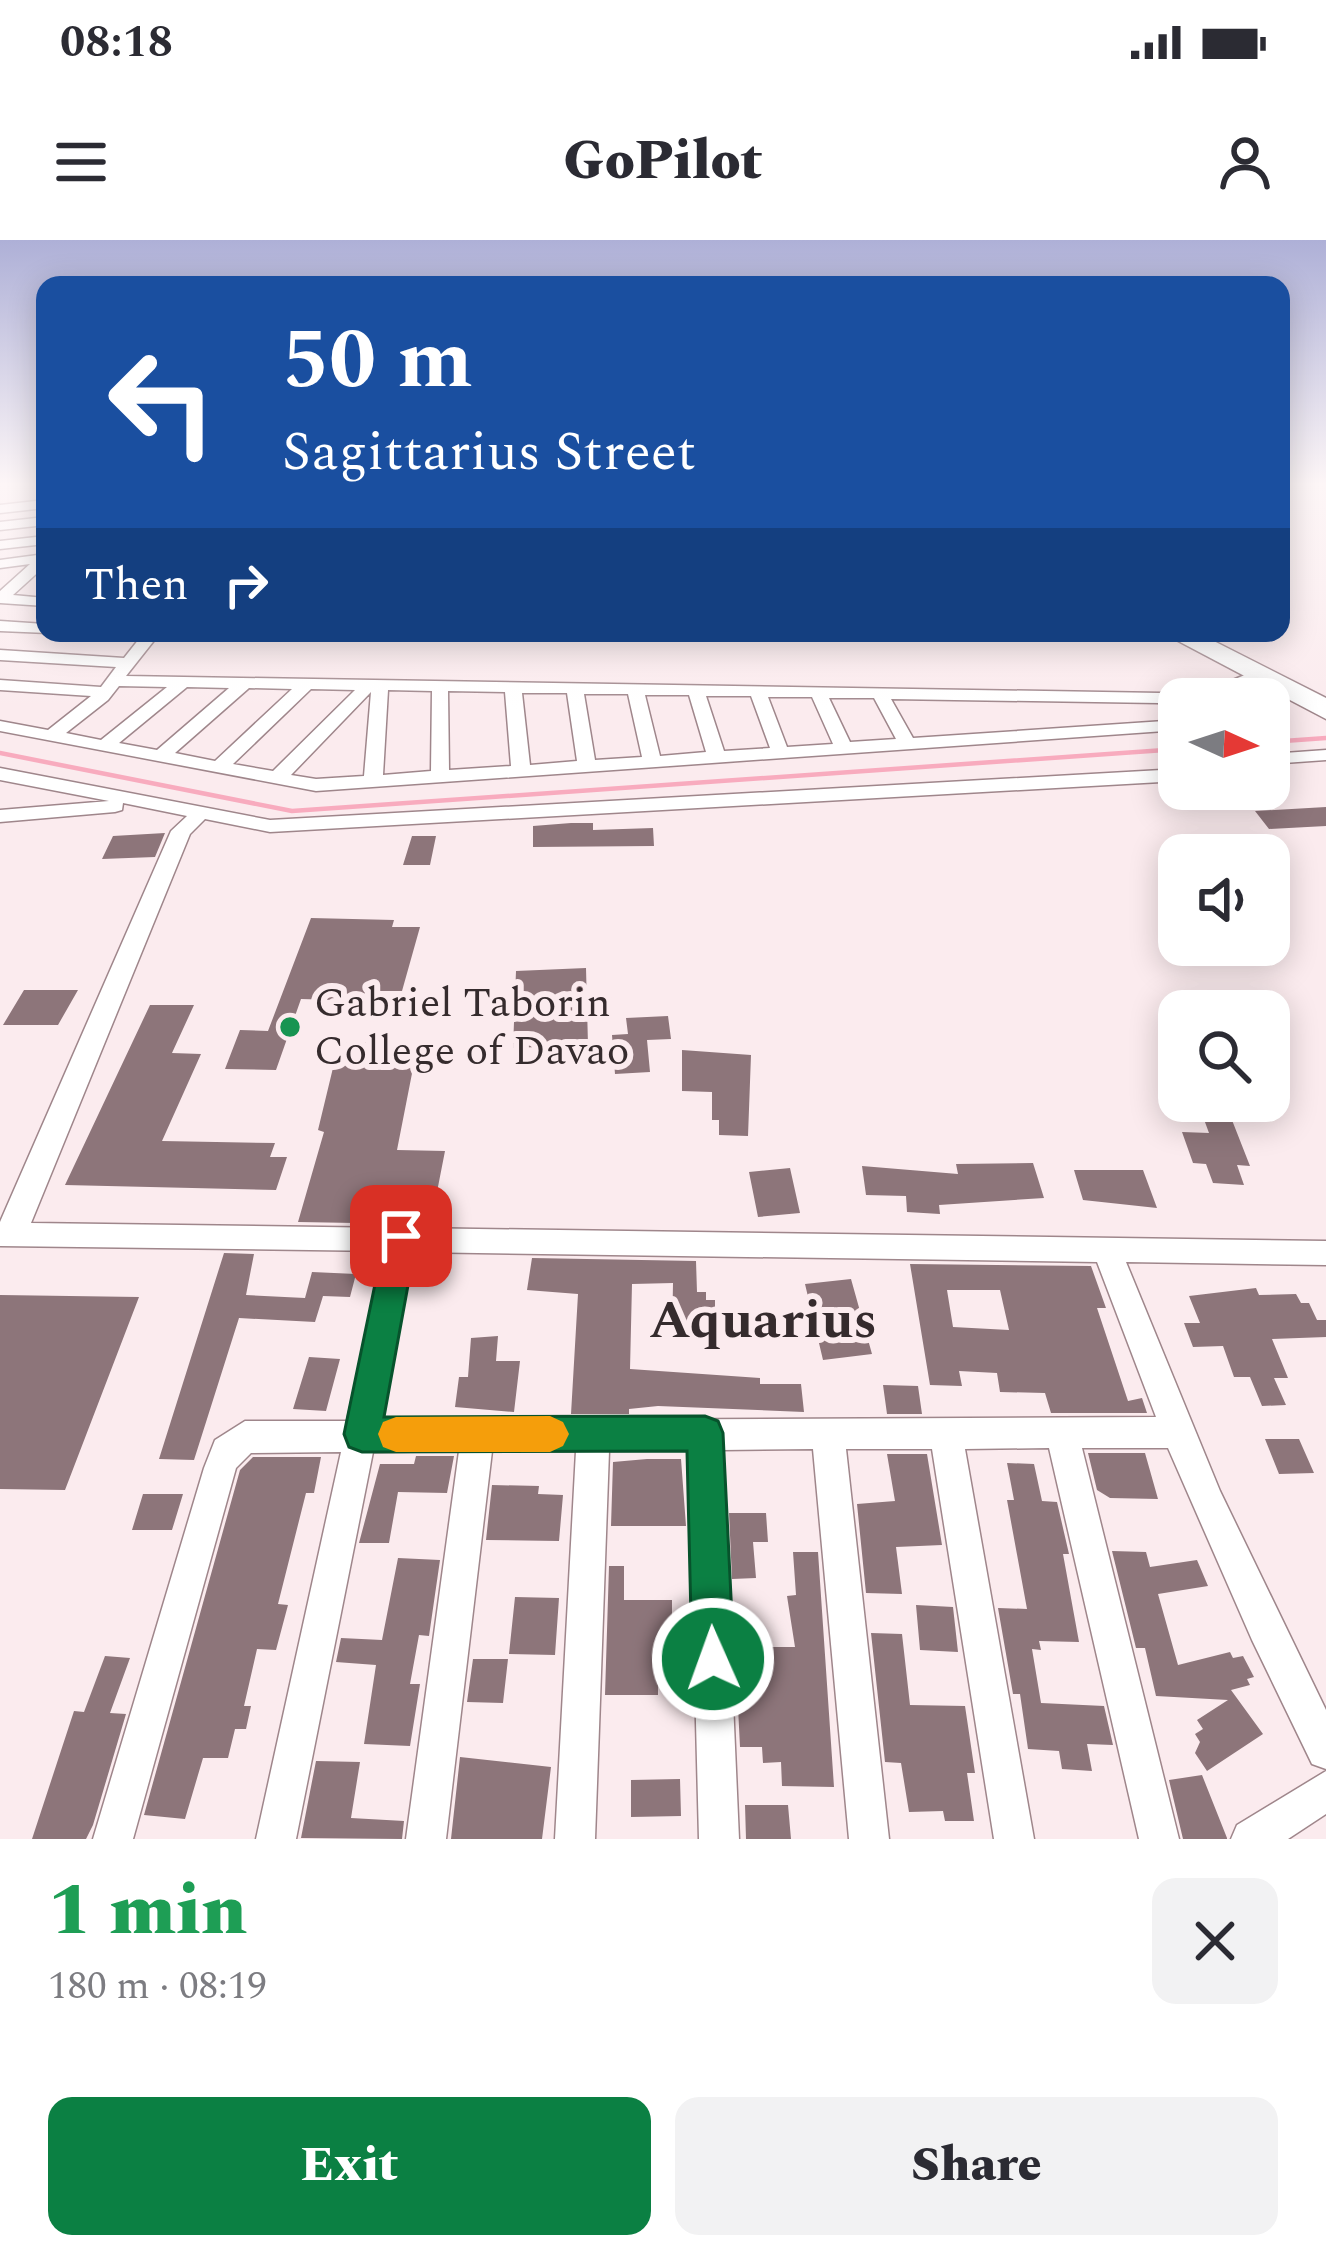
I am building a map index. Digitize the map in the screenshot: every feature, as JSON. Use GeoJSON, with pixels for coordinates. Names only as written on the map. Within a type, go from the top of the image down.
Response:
{"type":"FeatureCollection","features":[{"type":"Feature","properties":{"kind":"highway"},"geometry":{"type":"LineString","coordinates":[[1194,642],[1326,710]]}},
{"type":"Feature","properties":{"kind":"street"},"geometry":{"type":"LineString","coordinates":[[0,564],[33,560]]}},
{"type":"Feature","properties":{"kind":"street"},"geometry":{"type":"LineString","coordinates":[[0,599],[36,566]]}},
{"type":"Feature","properties":{"kind":"street"},"geometry":{"type":"LineString","coordinates":[[0,584],[36,578]]}},
{"type":"Feature","properties":{"kind":"street"},"geometry":{"type":"LineString","coordinates":[[0,599],[36,601]]}},
{"type":"Feature","properties":{"kind":"street"},"geometry":{"type":"LineString","coordinates":[[0,626],[36,628]]}},
{"type":"Feature","properties":{"kind":"street"},"geometry":{"type":"LineString","coordinates":[[51,736],[108,686],[144,642]]}},
{"type":"Feature","properties":{"kind":"street"},"geometry":{"type":"LineString","coordinates":[[0,655],[127,663]]}},
{"type":"Feature","properties":{"kind":"street"},"geometry":{"type":"LineString","coordinates":[[1250,678],[1258,675]]}},
{"type":"Feature","properties":{"kind":"street"},"geometry":{"type":"LineString","coordinates":[[104,746],[183,682]]}},
{"type":"Feature","properties":{"kind":"street"},"geometry":{"type":"LineString","coordinates":[[0,685],[183,682],[880,693],[1030,734],[1158,725]]}},
{"type":"Feature","properties":{"kind":"street"},"geometry":{"type":"LineString","coordinates":[[160,758],[245,683]]}},
{"type":"Feature","properties":{"kind":"street"},"geometry":{"type":"LineString","coordinates":[[217,769],[307,684]]}},
{"type":"Feature","properties":{"kind":"street"},"geometry":{"type":"LineString","coordinates":[[275,780],[375,685]]}},
{"type":"Feature","properties":{"kind":"street"},"geometry":{"type":"LineString","coordinates":[[373,781],[375,685]]}},
{"type":"Feature","properties":{"kind":"street"},"geometry":{"type":"LineString","coordinates":[[440,686],[440,776]]}},
{"type":"Feature","properties":{"kind":"street"},"geometry":{"type":"LineString","coordinates":[[513,687],[520,770]]}},
{"type":"Feature","properties":{"kind":"street"},"geometry":{"type":"LineString","coordinates":[[574,688],[587,765]]}},
{"type":"Feature","properties":{"kind":"street"},"geometry":{"type":"LineString","coordinates":[[635,689],[652,760]]}},
{"type":"Feature","properties":{"kind":"street"},"geometry":{"type":"LineString","coordinates":[[696,690],[716,756]]}},
{"type":"Feature","properties":{"kind":"street"},"geometry":{"type":"LineString","coordinates":[[757,691],[780,751]]}},
{"type":"Feature","properties":{"kind":"street"},"geometry":{"type":"LineString","coordinates":[[818,692],[843,746]]}},
{"type":"Feature","properties":{"kind":"street"},"geometry":{"type":"LineString","coordinates":[[880,693],[906,742]]}},
{"type":"Feature","properties":{"kind":"street"},"geometry":{"type":"LineString","coordinates":[[0,726],[316,785],[906,742],[1003,695],[1158,698]]}},
{"type":"Feature","properties":{"kind":"street"},"geometry":{"type":"LineString","coordinates":[[1003,695],[1030,734]]}},
{"type":"Feature","properties":{"kind":"street"},"geometry":{"type":"LineString","coordinates":[[1290,758],[1326,755]]}},
{"type":"Feature","properties":{"kind":"street"},"geometry":{"type":"LineString","coordinates":[[0,775],[198,816],[293,825],[1158,776]]}},
{"type":"Feature","properties":{"kind":"street"},"geometry":{"type":"LineString","coordinates":[[0,816],[142,804]]}},
{"type":"Feature","properties":{"kind":"street"},"geometry":{"type":"LineString","coordinates":[[198,816],[182,831],[6,1234],[401,1236],[1326,1253]]}},
{"type":"Feature","properties":{"kind":"street"},"geometry":{"type":"LineString","coordinates":[[276,1839],[401,1236]]}},
{"type":"Feature","properties":{"kind":"street"},"geometry":{"type":"LineString","coordinates":[[1106,1248],[1174,1432],[1280,1664],[1326,1750]]}},
{"type":"Feature","properties":{"kind":"street"},"geometry":{"type":"LineString","coordinates":[[113,1839],[220,1468],[236,1442],[260,1434],[1174,1432]]}},
{"type":"Feature","properties":{"kind":"street"},"geometry":{"type":"LineString","coordinates":[[705,1433],[719,1839]]}},
{"type":"Feature","properties":{"kind":"street"},"geometry":{"type":"LineString","coordinates":[[828,1433],[869,1839]]}},
{"type":"Feature","properties":{"kind":"street"},"geometry":{"type":"LineString","coordinates":[[946,1433],[1014,1839]]}},
{"type":"Feature","properties":{"kind":"street"},"geometry":{"type":"LineString","coordinates":[[1062,1433],[1159,1839]]}},
{"type":"Feature","properties":{"kind":"street"},"geometry":{"type":"LineString","coordinates":[[426,1839],[478,1434]]}},
{"type":"Feature","properties":{"kind":"street"},"geometry":{"type":"LineString","coordinates":[[574,1839],[593,1434]]}},
{"type":"Feature","properties":{"kind":"street"},"geometry":{"type":"LineString","coordinates":[[1251,1839],[1326,1791]]}},
{"type":"Feature","properties":{"kind":"building"},"geometry":{"type":"Polygon","coordinates":[[[1326,807],[1326,826],[1269,829],[1255,811],[1326,807]]]}},
{"type":"Feature","properties":{"kind":"building"},"geometry":{"type":"Polygon","coordinates":[[[593,823],[593,830],[653,828],[654,846],[533,847],[533,826],[593,823]]]}},
{"type":"Feature","properties":{"kind":"building"},"geometry":{"type":"Polygon","coordinates":[[[165,833],[155,857],[102,859],[113,836],[165,833]]]}},
{"type":"Feature","properties":{"kind":"building"},"geometry":{"type":"Polygon","coordinates":[[[412,836],[436,836],[430,865],[403,865],[412,836]]]}},
{"type":"Feature","properties":{"kind":"building"},"geometry":{"type":"Polygon","coordinates":[[[311,918],[394,920],[392,927],[420,927],[402,991],[373,991],[370,1001],[301,999],[276,1070],[225,1069],[240,1030],[268,1031],[311,918]]]}},
{"type":"Feature","properties":{"kind":"building"},"geometry":{"type":"Polygon","coordinates":[[[586,968],[588,1045],[513,1048],[516,971],[586,968]]]}},
{"type":"Feature","properties":{"kind":"building"},"geometry":{"type":"Polygon","coordinates":[[[24,990],[78,990],[58,1025],[3,1025],[24,990]]]}},
{"type":"Feature","properties":{"kind":"building"},"geometry":{"type":"Polygon","coordinates":[[[150,1005],[194,1005],[172,1053],[201,1054],[162,1141],[275,1143],[270,1157],[287,1157],[276,1190],[65,1185],[150,1005]]]}},
{"type":"Feature","properties":{"kind":"building"},"geometry":{"type":"Polygon","coordinates":[[[668,1016],[671,1039],[647,1040],[650,1072],[615,1074],[612,1035],[628,1034],[626,1018],[668,1016]]]}},
{"type":"Feature","properties":{"kind":"building"},"geometry":{"type":"Polygon","coordinates":[[[391,1042],[389,1054],[416,1053],[397,1150],[445,1151],[436,1197],[361,1196],[355,1223],[298,1222],[324,1132],[318,1130],[339,1043],[391,1042]]]}},
{"type":"Feature","properties":{"kind":"building"},"geometry":{"type":"Polygon","coordinates":[[[682,1050],[751,1055],[748,1136],[719,1135],[719,1120],[712,1120],[712,1092],[682,1091],[682,1050]]]}},
{"type":"Feature","properties":{"kind":"building"},"geometry":{"type":"Polygon","coordinates":[[[1205,1122],[1233,1122],[1250,1166],[1237,1165],[1244,1185],[1213,1183],[1206,1164],[1193,1163],[1182,1132],[1209,1133],[1205,1122]]]}},
{"type":"Feature","properties":{"kind":"building"},"geometry":{"type":"Polygon","coordinates":[[[1033,1163],[1044,1198],[939,1205],[940,1214],[907,1212],[906,1196],[866,1195],[862,1166],[958,1174],[956,1164],[1033,1163]]]}},
{"type":"Feature","properties":{"kind":"building"},"geometry":{"type":"Polygon","coordinates":[[[790,1168],[800,1213],[758,1217],[749,1172],[790,1168]]]}},
{"type":"Feature","properties":{"kind":"building"},"geometry":{"type":"Polygon","coordinates":[[[1074,1170],[1143,1170],[1157,1208],[1083,1200],[1074,1170]]]}},
{"type":"Feature","properties":{"kind":"building"},"geometry":{"type":"Polygon","coordinates":[[[224,1253],[254,1254],[246,1295],[305,1298],[312,1272],[356,1274],[350,1297],[323,1296],[315,1322],[239,1318],[194,1460],[159,1459],[224,1253]]]}},
{"type":"Feature","properties":{"kind":"building"},"geometry":{"type":"Polygon","coordinates":[[[532,1258],[696,1261],[697,1292],[706,1292],[706,1300],[715,1300],[715,1341],[672,1340],[673,1283],[632,1284],[630,1369],[801,1384],[804,1412],[658,1406],[629,1409],[629,1414],[571,1414],[578,1294],[527,1290],[532,1258]]]}},
{"type":"Feature","properties":{"kind":"building"},"geometry":{"type":"Polygon","coordinates":[[[910,1264],[1091,1266],[1106,1308],[1097,1308],[1128,1401],[1142,1398],[1147,1413],[1051,1413],[1045,1393],[1000,1392],[997,1373],[959,1371],[962,1386],[930,1385],[910,1264]],[[947,1290],[953,1327],[1009,1330],[1000,1290],[947,1290]]]}},
{"type":"Feature","properties":{"kind":"building"},"geometry":{"type":"Polygon","coordinates":[[[851,1279],[872,1354],[823,1360],[805,1284],[851,1279]]]}},
{"type":"Feature","properties":{"kind":"building"},"geometry":{"type":"Polygon","coordinates":[[[1256,1288],[1259,1295],[1296,1294],[1301,1303],[1309,1303],[1317,1320],[1326,1320],[1326,1337],[1272,1339],[1288,1378],[1274,1378],[1286,1405],[1262,1406],[1250,1377],[1234,1377],[1223,1346],[1193,1347],[1184,1323],[1200,1323],[1189,1296],[1256,1288]]]}},
{"type":"Feature","properties":{"kind":"building"},"geometry":{"type":"Polygon","coordinates":[[[0,1295],[139,1297],[65,1490],[0,1489],[0,1295]]]}},
{"type":"Feature","properties":{"kind":"building"},"geometry":{"type":"Polygon","coordinates":[[[498,1336],[496,1361],[520,1361],[514,1412],[455,1407],[459,1377],[468,1377],[471,1338],[498,1336]]]}},
{"type":"Feature","properties":{"kind":"building"},"geometry":{"type":"Polygon","coordinates":[[[309,1357],[340,1359],[326,1411],[293,1409],[309,1357]]]}},
{"type":"Feature","properties":{"kind":"building"},"geometry":{"type":"Polygon","coordinates":[[[883,1385],[918,1386],[922,1414],[887,1414],[883,1385]]]}},
{"type":"Feature","properties":{"kind":"building"},"geometry":{"type":"Polygon","coordinates":[[[1265,1439],[1299,1439],[1314,1473],[1279,1474],[1265,1439]]]}},
{"type":"Feature","properties":{"kind":"building"},"geometry":{"type":"Polygon","coordinates":[[[1088,1453],[1145,1453],[1158,1499],[1110,1498],[1097,1490],[1088,1453]]]}},
{"type":"Feature","properties":{"kind":"building"},"geometry":{"type":"Polygon","coordinates":[[[887,1454],[927,1454],[942,1545],[896,1547],[902,1594],[866,1593],[857,1504],[895,1501],[887,1454]]]}},
{"type":"Feature","properties":{"kind":"building"},"geometry":{"type":"Polygon","coordinates":[[[416,1456],[454,1456],[447,1493],[398,1492],[389,1543],[359,1543],[380,1464],[414,1464],[416,1456]]]}},
{"type":"Feature","properties":{"kind":"building"},"geometry":{"type":"Polygon","coordinates":[[[253,1457],[321,1457],[314,1493],[306,1493],[278,1604],[288,1605],[276,1650],[257,1649],[244,1706],[251,1706],[246,1729],[235,1729],[228,1758],[203,1758],[185,1819],[144,1815],[240,1470],[253,1457]]]}},
{"type":"Feature","properties":{"kind":"building"},"geometry":{"type":"Polygon","coordinates":[[[681,1459],[686,1526],[611,1526],[613,1462],[681,1459]]]}},
{"type":"Feature","properties":{"kind":"building"},"geometry":{"type":"Polygon","coordinates":[[[1007,1463],[1034,1464],[1042,1501],[1057,1502],[1069,1554],[1063,1554],[1079,1642],[1039,1641],[1041,1650],[1032,1649],[1041,1703],[1104,1706],[1113,1745],[1087,1744],[1092,1771],[1062,1769],[1059,1751],[1028,1749],[1020,1694],[1013,1694],[998,1608],[1027,1609],[1007,1500],[1014,1500],[1007,1463]]]}},
{"type":"Feature","properties":{"kind":"building"},"geometry":{"type":"Polygon","coordinates":[[[492,1485],[539,1486],[538,1494],[563,1495],[559,1541],[486,1540],[492,1485]]]}},
{"type":"Feature","properties":{"kind":"building"},"geometry":{"type":"Polygon","coordinates":[[[143,1494],[183,1494],[172,1530],[132,1530],[143,1494]]]}},
{"type":"Feature","properties":{"kind":"building"},"geometry":{"type":"Polygon","coordinates":[[[729,1513],[766,1513],[768,1542],[753,1542],[756,1578],[732,1579],[729,1513]]]}},
{"type":"Feature","properties":{"kind":"building"},"geometry":{"type":"Polygon","coordinates":[[[1112,1551],[1146,1552],[1150,1567],[1197,1560],[1208,1586],[1158,1594],[1178,1665],[1230,1652],[1233,1658],[1243,1656],[1254,1677],[1247,1679],[1250,1685],[1231,1690],[1263,1734],[1207,1771],[1195,1753],[1200,1742],[1195,1734],[1203,1729],[1197,1720],[1228,1700],[1156,1696],[1145,1648],[1136,1648],[1112,1551]]]}},
{"type":"Feature","properties":{"kind":"building"},"geometry":{"type":"Polygon","coordinates":[[[793,1552],[818,1552],[834,1787],[782,1786],[781,1762],[763,1763],[762,1747],[740,1747],[735,1647],[795,1647],[787,1596],[796,1595],[793,1552]]]}},
{"type":"Feature","properties":{"kind":"building"},"geometry":{"type":"Polygon","coordinates":[[[398,1558],[440,1560],[429,1636],[419,1635],[410,1684],[420,1684],[410,1746],[364,1744],[376,1665],[336,1662],[341,1638],[382,1640],[398,1558]]]}},
{"type":"Feature","properties":{"kind":"building"},"geometry":{"type":"Polygon","coordinates":[[[609,1566],[624,1566],[624,1600],[672,1600],[672,1636],[658,1636],[658,1695],[605,1695],[609,1566]]]}},
{"type":"Feature","properties":{"kind":"building"},"geometry":{"type":"Polygon","coordinates":[[[515,1597],[559,1598],[555,1655],[509,1654],[515,1597]]]}},
{"type":"Feature","properties":{"kind":"building"},"geometry":{"type":"Polygon","coordinates":[[[916,1605],[953,1607],[958,1652],[920,1650],[916,1605]]]}},
{"type":"Feature","properties":{"kind":"building"},"geometry":{"type":"Polygon","coordinates":[[[871,1633],[902,1634],[910,1705],[965,1706],[975,1773],[967,1773],[974,1821],[945,1821],[943,1811],[909,1812],[901,1763],[885,1762],[871,1633]]]}},
{"type":"Feature","properties":{"kind":"building"},"geometry":{"type":"Polygon","coordinates":[[[105,1656],[130,1658],[110,1713],[126,1714],[93,1825],[86,1839],[32,1839],[74,1711],[84,1712],[105,1656]]]}},
{"type":"Feature","properties":{"kind":"building"},"geometry":{"type":"Polygon","coordinates":[[[473,1659],[508,1659],[503,1703],[467,1702],[473,1659]]]}},
{"type":"Feature","properties":{"kind":"building"},"geometry":{"type":"Polygon","coordinates":[[[460,1757],[551,1767],[542,1839],[451,1839],[460,1757]]]}},
{"type":"Feature","properties":{"kind":"building"},"geometry":{"type":"Polygon","coordinates":[[[316,1761],[360,1762],[351,1818],[404,1821],[402,1839],[301,1838],[316,1761]]]}},
{"type":"Feature","properties":{"kind":"building"},"geometry":{"type":"Polygon","coordinates":[[[1202,1775],[1227,1839],[1183,1839],[1169,1780],[1202,1775]]]}},
{"type":"Feature","properties":{"kind":"building"},"geometry":{"type":"Polygon","coordinates":[[[680,1779],[681,1816],[631,1817],[631,1780],[680,1779]]]}},
{"type":"Feature","properties":{"kind":"building"},"geometry":{"type":"Polygon","coordinates":[[[745,1805],[788,1805],[791,1839],[746,1839],[745,1805]]]}},
{"type":"Feature","properties":{"kind":"waterway"},"geometry":{"type":"LineString","coordinates":[[1290,741],[1326,738]]}},
{"type":"Feature","properties":{"kind":"waterway"},"geometry":{"type":"LineString","coordinates":[[0,753],[292,811],[1158,750]]}},
{"type":"Feature","properties":{"kind":"slow traffic"},"geometry":{"type":"LineString","coordinates":[[396,1434],[550,1434]]}},
{"type":"Feature","properties":{"kind":"place","name":"Gabriel Taborin College of Davao"},"geometry":{"type":"Point","coordinates":[290,1027]}},
{"type":"Feature","properties":{"kind":"district","name":"Aquarius"},"geometry":{"type":"Point","coordinates":[763,1321]}},
{"type":"Feature","properties":{"kind":"route"},"geometry":{"type":"LineString","coordinates":[[401,1236],[362,1434],[705,1433],[713,1659]]}}]}
